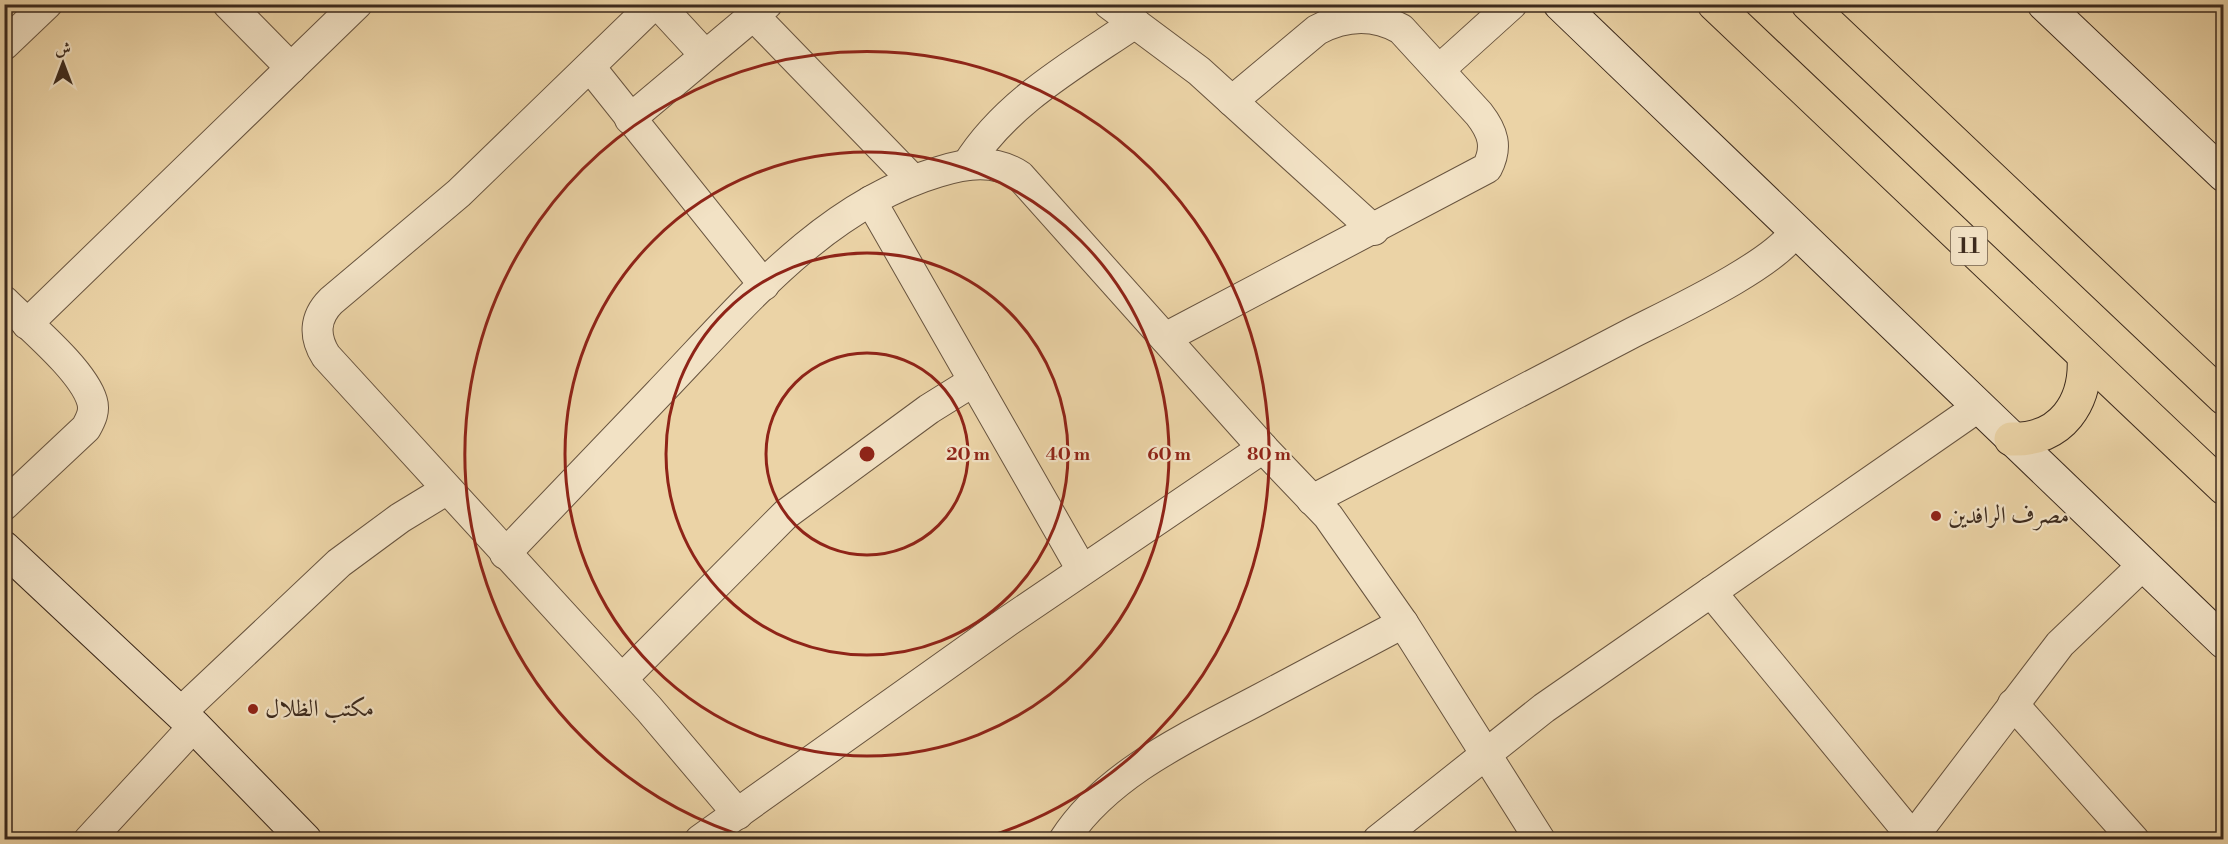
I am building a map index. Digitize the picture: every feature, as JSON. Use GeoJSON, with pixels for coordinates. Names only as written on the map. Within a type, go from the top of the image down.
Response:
{"type":"FeatureCollection","features":[{"type":"Feature","properties":{"kind":"highway","name":"11"},"geometry":{"type":"LineString","coordinates":[[1714,4],[2223,488]]}},
{"type":"Feature","properties":{"kind":"highway"},"geometry":{"type":"LineString","coordinates":[[1808,4],[2223,398]]}},
{"type":"Feature","properties":{"kind":"highway"},"geometry":{"type":"LineString","coordinates":[[2011,439],[2026,439],[2041,435],[2067,416],[2083,388],[2084,356]]}},
{"type":"Feature","properties":{"kind":"main road"},"geometry":{"type":"LineString","coordinates":[[1560,4],[2223,642]]}},
{"type":"Feature","properties":{"kind":"main road"},"geometry":{"type":"LineString","coordinates":[[2044,4],[2223,175]]}},
{"type":"Feature","properties":{"kind":"main road"},"geometry":{"type":"LineString","coordinates":[[4,548],[187,720],[305,840]]}},
{"type":"Feature","properties":{"kind":"street"},"geometry":{"type":"LineString","coordinates":[[4,45],[46,4]]}},
{"type":"Feature","properties":{"kind":"street"},"geometry":{"type":"LineString","coordinates":[[228,4],[291,68]]}},
{"type":"Feature","properties":{"kind":"street"},"geometry":{"type":"LineString","coordinates":[[27,324],[357,4]]}},
{"type":"Feature","properties":{"kind":"street"},"geometry":{"type":"LineString","coordinates":[[705,55],[656,4],[459,194],[331,301],[321,313],[317,336],[326,356],[446,490],[622,679],[738,814]]}},
{"type":"Feature","properties":{"kind":"street"},"geometry":{"type":"LineString","coordinates":[[1109,4],[1199,71],[1374,230]]}},
{"type":"Feature","properties":{"kind":"street"},"geometry":{"type":"LineString","coordinates":[[1439,70],[1512,4]]}},
{"type":"Feature","properties":{"kind":"street"},"geometry":{"type":"LineString","coordinates":[[630,119],[760,10],[913,180]]}},
{"type":"Feature","properties":{"kind":"street"},"geometry":{"type":"LineString","coordinates":[[1165,338],[1374,230],[1487,168],[1494,142],[1489,126],[1401,29],[1388,22],[1368,17],[1332,22],[1317,30],[1232,101]]}},
{"type":"Feature","properties":{"kind":"street"},"geometry":{"type":"LineString","coordinates":[[968,165],[982,142],[1036,91],[1134,23]]}},
{"type":"Feature","properties":{"kind":"street"},"geometry":{"type":"LineString","coordinates":[[590,67],[764,285]]}},
{"type":"Feature","properties":{"kind":"street"},"geometry":{"type":"LineString","coordinates":[[505,554],[764,285],[808,244],[871,201],[913,180],[968,165],[1007,167],[1020,176],[1263,448],[1328,516],[1403,623],[1540,840]]}},
{"type":"Feature","properties":{"kind":"street"},"geometry":{"type":"LineString","coordinates":[[871,201],[1082,570]]}},
{"type":"Feature","properties":{"kind":"street"},"geometry":{"type":"LineString","coordinates":[[1312,500],[1700,297],[1765,259],[1790,240],[1795,231]]}},
{"type":"Feature","properties":{"kind":"street"},"geometry":{"type":"LineString","coordinates":[[4,302],[80,378],[93,402],[93,412],[86,428],[4,505]]}},
{"type":"Feature","properties":{"kind":"street"},"geometry":{"type":"LineString","coordinates":[[622,679],[786,514],[929,409],[974,381]]}},
{"type":"Feature","properties":{"kind":"street"},"geometry":{"type":"LineString","coordinates":[[1378,840],[1554,701],[1978,406]]}},
{"type":"Feature","properties":{"kind":"street"},"geometry":{"type":"LineString","coordinates":[[709,837],[738,814],[1082,570],[1263,448]]}},
{"type":"Feature","properties":{"kind":"street"},"geometry":{"type":"LineString","coordinates":[[89,840],[187,720],[339,563],[400,518],[446,490]]}},
{"type":"Feature","properties":{"kind":"street"},"geometry":{"type":"LineString","coordinates":[[1711,592],[1914,838],[2060,644],[2143,566]]}},
{"type":"Feature","properties":{"kind":"street"},"geometry":{"type":"LineString","coordinates":[[1064,840],[1074,824],[1098,801],[1134,772],[1184,739],[1403,623]]}},
{"type":"Feature","properties":{"kind":"street"},"geometry":{"type":"LineString","coordinates":[[2013,704],[2134,840]]}},
{"type":"Feature","properties":{"kind":"place","name":"مصرف الرافدين"},"geometry":{"type":"Point","coordinates":[1936,516]}},
{"type":"Feature","properties":{"kind":"place","name":"مكتب الظلال"},"geometry":{"type":"Point","coordinates":[253,709]}}]}
